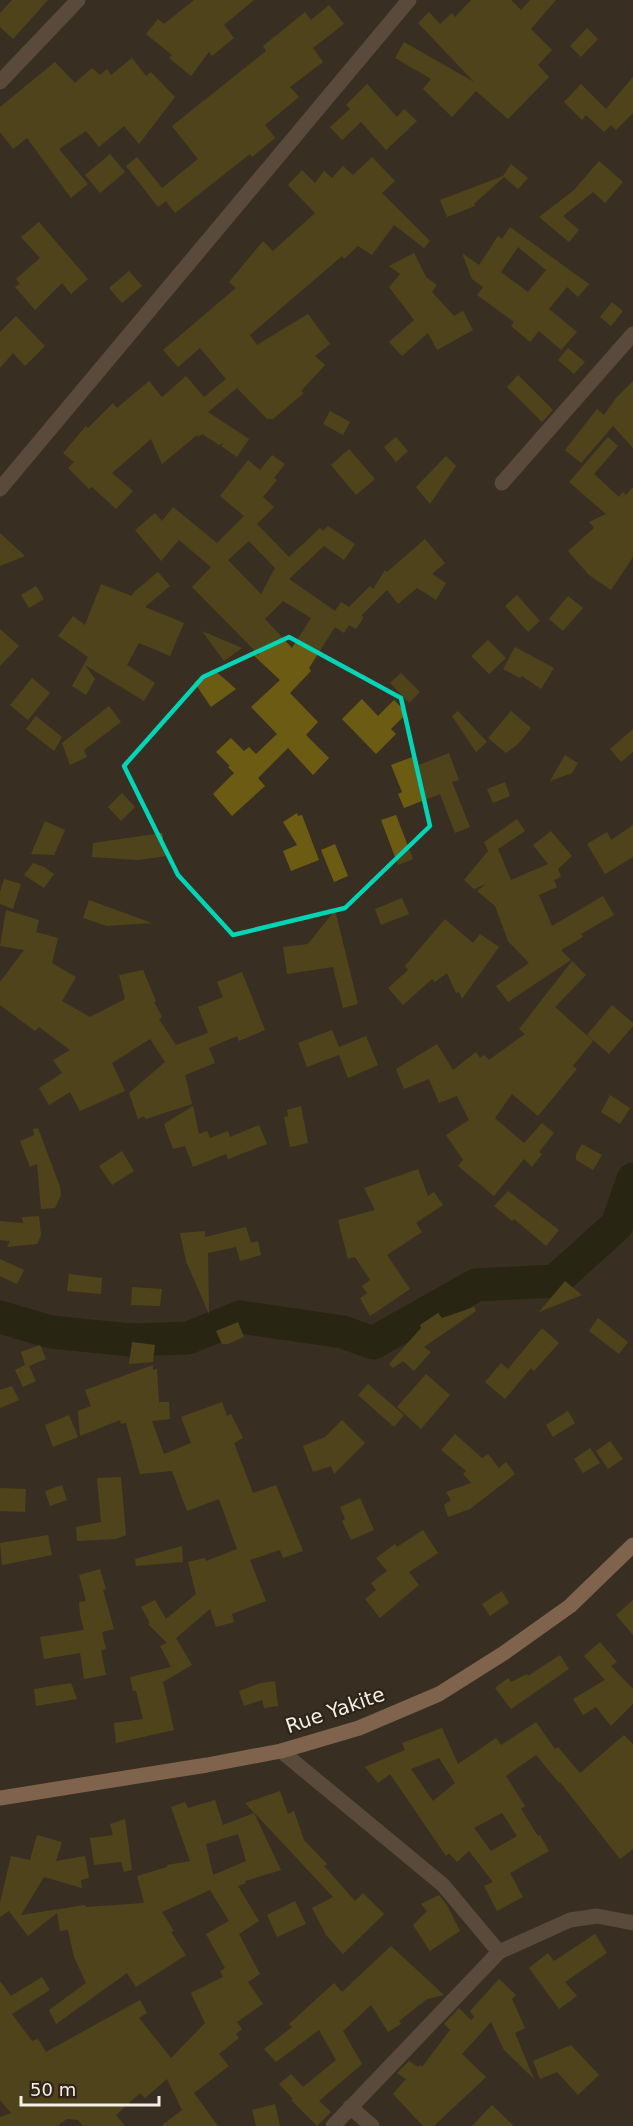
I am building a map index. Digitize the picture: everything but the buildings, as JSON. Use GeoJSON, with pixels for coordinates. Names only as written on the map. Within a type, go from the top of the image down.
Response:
{"type":"FeatureCollection","features":[{"type":"Feature","properties":{"kind":"main road","name":"Rue Yakite"},"geometry":{"type":"LineString","coordinates":[[0,1798],[207,1766],[281,1751],[359,1728],[439,1694],[504,1653],[570,1606],[633,1545]]}},
{"type":"Feature","properties":{"kind":"street"},"geometry":{"type":"LineString","coordinates":[[0,82],[78,0]]}},
{"type":"Feature","properties":{"kind":"street"},"geometry":{"type":"LineString","coordinates":[[0,489],[409,0]]}},
{"type":"Feature","properties":{"kind":"street"},"geometry":{"type":"LineString","coordinates":[[502,483],[633,334]]}},
{"type":"Feature","properties":{"kind":"street"},"geometry":{"type":"LineString","coordinates":[[281,1751],[443,1885],[499,1952]]}},
{"type":"Feature","properties":{"kind":"street"},"geometry":{"type":"LineString","coordinates":[[333,2126],[499,1952],[570,1920],[597,1916],[633,1923]]}},
{"type":"Feature","properties":{"kind":"street"},"geometry":{"type":"LineString","coordinates":[[350,2107],[372,2126]]}},
{"type":"Feature","properties":{"kind":"highlighted area"},"geometry":{"type":"Polygon","coordinates":[[[289,637],[401,698],[430,826],[345,908],[233,935],[178,875],[124,766],[203,677],[289,637]]]}},
{"type":"Feature","properties":{"kind":"waterway"},"geometry":{"type":"LineString","coordinates":[[0,1317],[51,1332],[130,1340],[188,1338],[240,1317],[343,1332],[373,1343],[476,1285],[555,1281],[617,1225],[633,1179]]}}]}
